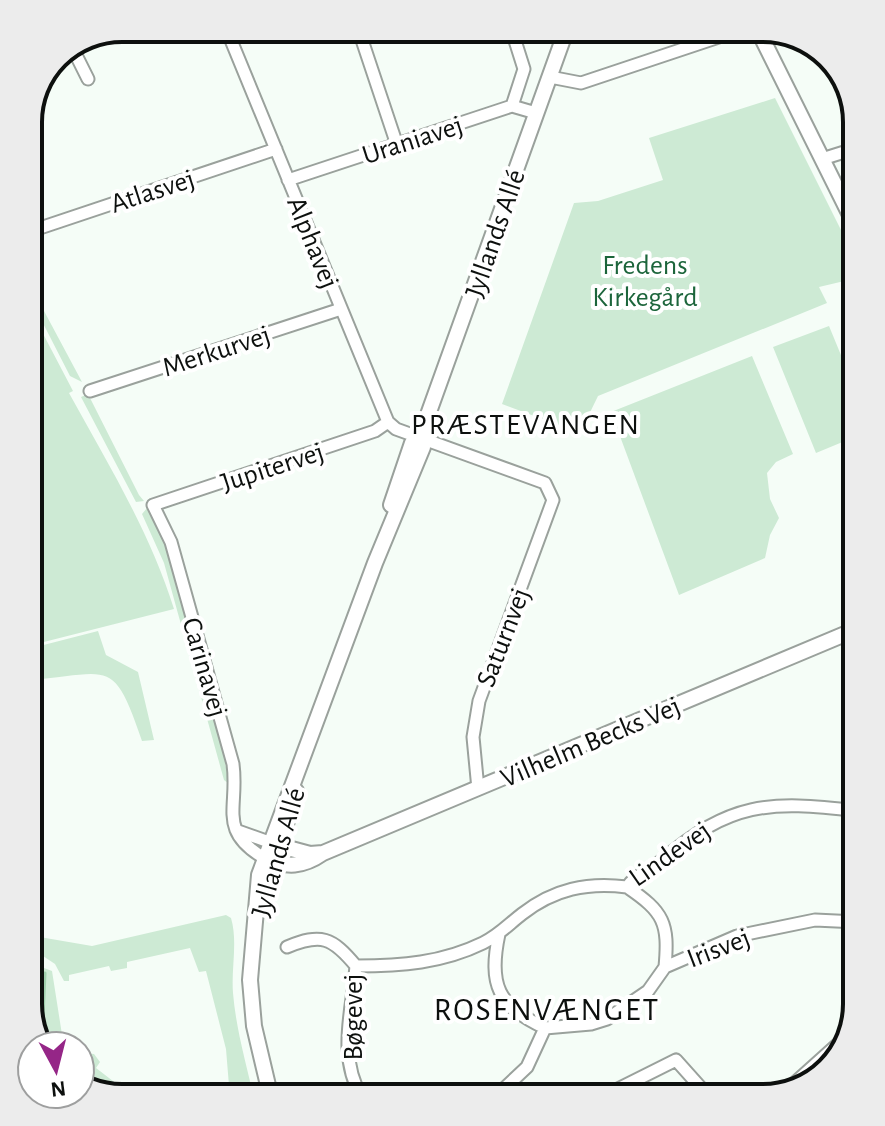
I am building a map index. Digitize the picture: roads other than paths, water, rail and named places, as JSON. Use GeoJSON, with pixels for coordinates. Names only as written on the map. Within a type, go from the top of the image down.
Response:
{"type":"FeatureCollection","features":[{"type":"Feature","properties":{"kind":"street","name":"Alphavej"},"geometry":{"type":"LineString","coordinates":[[232,42],[388,422]]}},
{"type":"Feature","properties":{"kind":"street"},"geometry":{"type":"LineString","coordinates":[[363,42],[397,145]]}},
{"type":"Feature","properties":{"kind":"street"},"geometry":{"type":"LineString","coordinates":[[515,42],[524,69],[512,106],[536,113]]}},
{"type":"Feature","properties":{"kind":"street","name":"Jyllands Allé"},"geometry":{"type":"LineString","coordinates":[[268,1084],[251,1002],[252,940],[269,860],[375,563],[423,447],[420,437],[562,42]]}},
{"type":"Feature","properties":{"kind":"street"},"geometry":{"type":"LineString","coordinates":[[550,77],[581,83],[704,42]]}},
{"type":"Feature","properties":{"kind":"street"},"geometry":{"type":"LineString","coordinates":[[764,42],[843,201]]}},
{"type":"Feature","properties":{"kind":"street"},"geometry":{"type":"LineString","coordinates":[[77,56],[88,79]]}},
{"type":"Feature","properties":{"kind":"street","name":"Uraniavej"},"geometry":{"type":"LineString","coordinates":[[288,180],[512,106]]}},
{"type":"Feature","properties":{"kind":"street","name":"Atlasvej"},"geometry":{"type":"LineString","coordinates":[[42,227],[276,149]]}},
{"type":"Feature","properties":{"kind":"street"},"geometry":{"type":"LineString","coordinates":[[822,159],[843,152]]}},
{"type":"Feature","properties":{"kind":"street","name":"Merkurvej"},"geometry":{"type":"LineString","coordinates":[[90,391],[341,309]]}},
{"type":"Feature","properties":{"kind":"street"},"geometry":{"type":"LineString","coordinates":[[388,422],[396,429],[420,437]]}},
{"type":"Feature","properties":{"kind":"street","name":"Jupitervej"},"geometry":{"type":"LineString","coordinates":[[153,505],[375,431],[388,422]]}},
{"type":"Feature","properties":{"kind":"street","name":"Saturnvej"},"geometry":{"type":"LineString","coordinates":[[420,437],[545,483],[553,500],[479,701],[473,737],[478,789]]}},
{"type":"Feature","properties":{"kind":"street","name":"Carinavej"},"geometry":{"type":"LineString","coordinates":[[153,505],[171,542],[233,764],[234,795],[230,819],[238,831]]}},
{"type":"Feature","properties":{"kind":"street","name":"Vilhelm Becks Vej"},"geometry":{"type":"LineString","coordinates":[[269,860],[294,867],[843,635]]}},
{"type":"Feature","properties":{"kind":"street","name":"Lindevej"},"geometry":{"type":"LineString","coordinates":[[356,966],[429,962],[499,934],[536,903],[558,892],[594,885],[627,887],[633,878],[646,872],[708,824],[737,812],[795,806],[843,810]]}},
{"type":"Feature","properties":{"kind":"street"},"geometry":{"type":"LineString","coordinates":[[238,831],[274,844],[323,853]]}},
{"type":"Feature","properties":{"kind":"street"},"geometry":{"type":"LineString","coordinates":[[238,831],[248,849],[269,860]]}},
{"type":"Feature","properties":{"kind":"street"},"geometry":{"type":"LineString","coordinates":[[627,887],[662,918],[667,940],[665,967]]}},
{"type":"Feature","properties":{"kind":"street","name":"Irisvej"},"geometry":{"type":"LineString","coordinates":[[545,1028],[591,1024],[607,1019],[641,998],[665,967],[737,936],[815,920],[843,921]]}},
{"type":"Feature","properties":{"kind":"street"},"geometry":{"type":"LineString","coordinates":[[499,934],[494,964],[497,988],[512,1009],[545,1028],[527,1067],[509,1084]]}},
{"type":"Feature","properties":{"kind":"street","name":"Bøgevej"},"geometry":{"type":"LineString","coordinates":[[287,947],[312,937],[323,938],[343,951],[356,966],[346,1035],[349,1064],[357,1084]]}},
{"type":"Feature","properties":{"kind":"street"},"geometry":{"type":"LineString","coordinates":[[628,1084],[676,1060],[697,1084]]}},
{"type":"Feature","properties":{"kind":"waterway"},"geometry":{"type":"LineString","coordinates":[[43,1013],[45,973]]}},
{"type":"Feature","properties":{"kind":"district","name":"PRÆSTEVANGEN"},"geometry":{"type":"Point","coordinates":[526,424]}},
{"type":"Feature","properties":{"kind":"district","name":"ROSENVÆNGET"},"geometry":{"type":"Point","coordinates":[547,1009]}},
{"type":"Feature","properties":{"kind":"park label","name":"Fredens Kirkegård"},"geometry":{"type":"Point","coordinates":[645,280]}}]}
